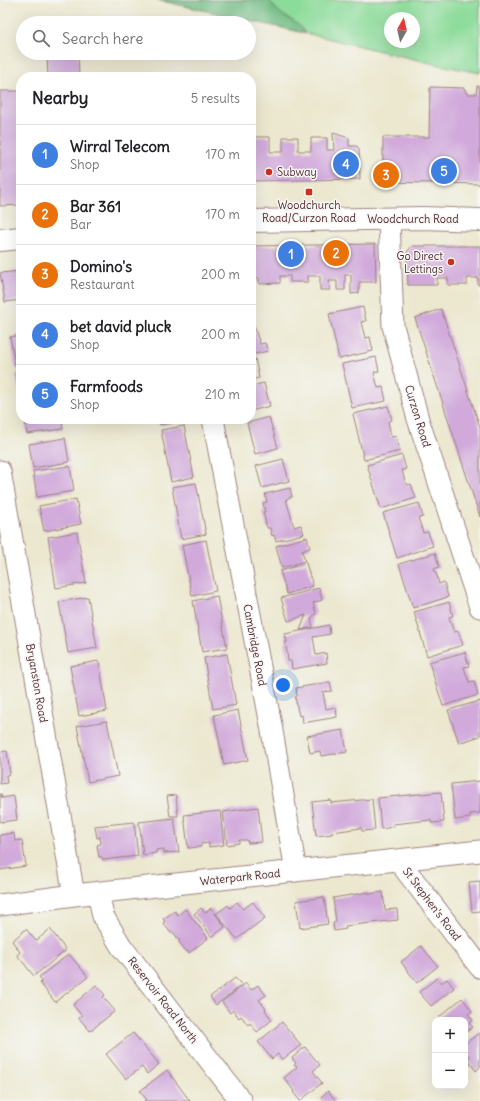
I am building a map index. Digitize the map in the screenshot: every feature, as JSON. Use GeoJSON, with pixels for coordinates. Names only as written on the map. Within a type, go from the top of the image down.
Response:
{"type":"FeatureCollection","features":[{"type":"Feature","properties":{"kind":"highway","name":"Woodchurch Road"},"geometry":{"type":"LineString","coordinates":[[256,221],[423,218],[480,220]]}},
{"type":"Feature","properties":{"kind":"highway"},"geometry":{"type":"LineString","coordinates":[[0,240],[16,238]]}},
{"type":"Feature","properties":{"kind":"street","name":"Curzon Road"},"geometry":{"type":"LineString","coordinates":[[389,219],[393,326],[418,419],[480,607]]}},
{"type":"Feature","properties":{"kind":"street","name":"Cambridge Road"},"geometry":{"type":"LineString","coordinates":[[213,424],[271,725],[296,871]]}},
{"type":"Feature","properties":{"kind":"street","name":"Bryanston Road"},"geometry":{"type":"LineString","coordinates":[[0,471],[74,895]]}},
{"type":"Feature","properties":{"kind":"street","name":"Waterpark Road"},"geometry":{"type":"LineString","coordinates":[[0,905],[98,892],[480,851]]}},
{"type":"Feature","properties":{"kind":"street","name":"St Stephen's Road"},"geometry":{"type":"LineString","coordinates":[[398,860],[480,967]]}},
{"type":"Feature","properties":{"kind":"street","name":"Reservoir Road North"},"geometry":{"type":"LineString","coordinates":[[98,892],[103,916],[121,946],[241,1101]]}},
{"type":"Feature","properties":{"kind":"green space"},"geometry":{"type":"Polygon","coordinates":[[[158,0],[480,0],[480,73],[435,64],[256,22],[256,16],[229,16],[158,0]]]}},
{"type":"Feature","properties":{"kind":"green space"},"geometry":{"type":"Polygon","coordinates":[[[158,0],[269,0],[275,8],[301,27],[305,33],[256,22],[256,16],[229,16],[158,0]]]}},
{"type":"Feature","properties":{"kind":"building"},"geometry":{"type":"Polygon","coordinates":[[[47,60],[78,60],[79,72],[48,72],[47,60]]]}},
{"type":"Feature","properties":{"kind":"building"},"geometry":{"type":"Polygon","coordinates":[[[477,86],[480,86],[480,184],[383,182],[383,137],[429,137],[430,87],[464,88],[467,94],[476,94],[477,86]]]}},
{"type":"Feature","properties":{"kind":"building"},"geometry":{"type":"Polygon","coordinates":[[[0,91],[16,91],[16,205],[0,206],[0,91]]]}},
{"type":"Feature","properties":{"kind":"building"},"geometry":{"type":"Polygon","coordinates":[[[333,133],[349,138],[349,146],[357,146],[359,149],[360,179],[256,181],[256,137],[270,137],[270,152],[283,152],[283,137],[298,137],[298,151],[311,151],[311,138],[327,138],[327,150],[334,150],[333,133]]]}},
{"type":"Feature","properties":{"kind":"building"},"geometry":{"type":"Polygon","coordinates":[[[375,244],[376,282],[359,282],[359,293],[351,294],[351,275],[345,275],[345,290],[337,290],[337,281],[329,281],[330,290],[320,290],[320,276],[308,276],[308,282],[290,282],[290,276],[280,276],[280,283],[259,284],[259,278],[256,278],[256,246],[375,244]]]}},
{"type":"Feature","properties":{"kind":"building"},"geometry":{"type":"Polygon","coordinates":[[[412,246],[480,246],[480,285],[478,285],[478,278],[467,278],[467,285],[448,285],[448,278],[437,278],[437,285],[408,285],[407,252],[412,246]]]}},
{"type":"Feature","properties":{"kind":"building"},"geometry":{"type":"Polygon","coordinates":[[[16,271],[16,301],[5,302],[0,273],[16,271]]]}},
{"type":"Feature","properties":{"kind":"building"},"geometry":{"type":"Polygon","coordinates":[[[363,307],[366,321],[361,322],[365,338],[370,337],[373,351],[339,359],[329,314],[363,307]]]}},
{"type":"Feature","properties":{"kind":"building"},"geometry":{"type":"Polygon","coordinates":[[[441,309],[480,427],[480,517],[415,318],[441,309]]]}},
{"type":"Feature","properties":{"kind":"building"},"geometry":{"type":"Polygon","coordinates":[[[256,332],[260,344],[265,343],[268,351],[256,354],[256,332]]]}},
{"type":"Feature","properties":{"kind":"building"},"geometry":{"type":"Polygon","coordinates":[[[16,336],[16,369],[10,337],[16,336]]]}},
{"type":"Feature","properties":{"kind":"building"},"geometry":{"type":"Polygon","coordinates":[[[376,357],[379,371],[374,372],[378,388],[383,387],[386,401],[352,408],[342,364],[376,357]]]}},
{"type":"Feature","properties":{"kind":"building"},"geometry":{"type":"Polygon","coordinates":[[[256,363],[259,378],[256,379],[256,363]]]}},
{"type":"Feature","properties":{"kind":"building"},"geometry":{"type":"Polygon","coordinates":[[[264,383],[270,406],[256,410],[256,385],[264,383]]]}},
{"type":"Feature","properties":{"kind":"building"},"geometry":{"type":"Polygon","coordinates":[[[388,406],[392,420],[388,421],[391,437],[396,436],[400,451],[364,460],[353,414],[388,406]]]}},
{"type":"Feature","properties":{"kind":"building"},"geometry":{"type":"Polygon","coordinates":[[[269,417],[278,448],[255,454],[247,424],[256,424],[256,421],[269,417]]]}},
{"type":"Feature","properties":{"kind":"building"},"geometry":{"type":"Polygon","coordinates":[[[26,424],[62,424],[63,429],[27,434],[26,424]]]}},
{"type":"Feature","properties":{"kind":"building"},"geometry":{"type":"Polygon","coordinates":[[[184,426],[194,477],[171,482],[161,430],[184,426]]]}},
{"type":"Feature","properties":{"kind":"building"},"geometry":{"type":"Polygon","coordinates":[[[65,438],[69,462],[33,468],[29,444],[65,438]]]}},
{"type":"Feature","properties":{"kind":"building"},"geometry":{"type":"Polygon","coordinates":[[[402,455],[406,469],[402,470],[404,478],[407,485],[411,484],[416,498],[381,509],[367,465],[402,455]]]}},
{"type":"Feature","properties":{"kind":"building"},"geometry":{"type":"Polygon","coordinates":[[[283,459],[289,481],[262,488],[256,466],[283,459]]]}},
{"type":"Feature","properties":{"kind":"building"},"geometry":{"type":"Polygon","coordinates":[[[70,466],[74,491],[37,497],[33,471],[70,466]]]}},
{"type":"Feature","properties":{"kind":"building"},"geometry":{"type":"Polygon","coordinates":[[[196,483],[206,534],[181,539],[172,487],[196,483]]]}},
{"type":"Feature","properties":{"kind":"building"},"geometry":{"type":"Polygon","coordinates":[[[290,488],[292,497],[286,499],[294,527],[301,525],[304,534],[276,541],[274,535],[272,536],[270,528],[267,528],[263,512],[265,512],[263,503],[267,502],[265,494],[290,488]]]}},
{"type":"Feature","properties":{"kind":"building"},"geometry":{"type":"Polygon","coordinates":[[[76,499],[81,524],[44,531],[39,506],[76,499]]]}},
{"type":"Feature","properties":{"kind":"building"},"geometry":{"type":"Polygon","coordinates":[[[419,503],[423,517],[418,518],[423,533],[428,532],[433,546],[397,558],[383,513],[419,503]]]}},
{"type":"Feature","properties":{"kind":"building"},"geometry":{"type":"Polygon","coordinates":[[[77,532],[86,583],[56,588],[48,537],[77,532]]]}},
{"type":"Feature","properties":{"kind":"building"},"geometry":{"type":"Polygon","coordinates":[[[307,537],[310,548],[302,551],[305,561],[282,568],[276,546],[307,537]]]}},
{"type":"Feature","properties":{"kind":"building"},"geometry":{"type":"Polygon","coordinates":[[[206,540],[216,591],[192,596],[182,545],[206,540]]]}},
{"type":"Feature","properties":{"kind":"building"},"geometry":{"type":"Polygon","coordinates":[[[435,553],[439,567],[434,569],[439,584],[444,582],[448,597],[413,608],[399,564],[435,553]]]}},
{"type":"Feature","properties":{"kind":"building"},"geometry":{"type":"Polygon","coordinates":[[[306,563],[313,586],[287,594],[280,571],[306,563]]]}},
{"type":"Feature","properties":{"kind":"building"},"geometry":{"type":"Polygon","coordinates":[[[319,588],[322,600],[313,603],[316,613],[311,619],[313,627],[300,630],[306,615],[288,621],[281,598],[319,588]]]}},
{"type":"Feature","properties":{"kind":"building"},"geometry":{"type":"Polygon","coordinates":[[[217,596],[227,648],[202,652],[193,601],[217,596]]]}},
{"type":"Feature","properties":{"kind":"building"},"geometry":{"type":"Polygon","coordinates":[[[88,597],[97,648],[68,653],[59,602],[88,597]]]}},
{"type":"Feature","properties":{"kind":"building"},"geometry":{"type":"Polygon","coordinates":[[[449,602],[453,616],[449,617],[451,624],[454,632],[458,631],[463,645],[427,656],[414,612],[449,602]]]}},
{"type":"Feature","properties":{"kind":"building"},"geometry":{"type":"Polygon","coordinates":[[[329,625],[330,634],[313,637],[316,655],[326,653],[327,663],[292,669],[291,661],[288,661],[285,634],[329,625]]]}},
{"type":"Feature","properties":{"kind":"building"},"geometry":{"type":"Polygon","coordinates":[[[465,652],[469,666],[464,667],[466,674],[469,682],[474,681],[478,695],[443,706],[429,662],[465,652]]]}},
{"type":"Feature","properties":{"kind":"building"},"geometry":{"type":"Polygon","coordinates":[[[227,654],[236,705],[213,709],[204,658],[227,654]]]}},
{"type":"Feature","properties":{"kind":"building"},"geometry":{"type":"Polygon","coordinates":[[[99,661],[107,711],[79,716],[70,666],[99,661]]]}},
{"type":"Feature","properties":{"kind":"building"},"geometry":{"type":"Polygon","coordinates":[[[330,682],[332,691],[323,692],[326,709],[336,707],[337,717],[303,723],[302,715],[299,716],[295,697],[297,696],[296,688],[330,682]]]}},
{"type":"Feature","properties":{"kind":"building"},"geometry":{"type":"Polygon","coordinates":[[[480,701],[480,736],[459,743],[448,710],[480,701]]]}},
{"type":"Feature","properties":{"kind":"building"},"geometry":{"type":"Polygon","coordinates":[[[238,710],[248,760],[224,765],[214,715],[238,710]]]}},
{"type":"Feature","properties":{"kind":"building"},"geometry":{"type":"Polygon","coordinates":[[[107,721],[118,776],[88,782],[77,726],[107,721]]]}},
{"type":"Feature","properties":{"kind":"building"},"geometry":{"type":"Polygon","coordinates":[[[343,730],[347,752],[321,756],[320,751],[310,753],[307,736],[343,730]]]}},
{"type":"Feature","properties":{"kind":"building"},"geometry":{"type":"Polygon","coordinates":[[[7,751],[10,774],[6,775],[7,783],[0,784],[0,752],[7,751]]]}},
{"type":"Feature","properties":{"kind":"building"},"geometry":{"type":"Polygon","coordinates":[[[480,781],[480,813],[470,814],[470,818],[455,820],[451,784],[480,781]]]}},
{"type":"Feature","properties":{"kind":"building"},"geometry":{"type":"Polygon","coordinates":[[[441,792],[444,822],[431,823],[431,820],[393,824],[393,827],[381,829],[378,798],[441,792]]]}},
{"type":"Feature","properties":{"kind":"building"},"geometry":{"type":"Polygon","coordinates":[[[0,794],[2,798],[14,796],[17,820],[0,822],[0,794]]]}},
{"type":"Feature","properties":{"kind":"building"},"geometry":{"type":"Polygon","coordinates":[[[176,795],[178,816],[170,816],[167,796],[176,795]]]}},
{"type":"Feature","properties":{"kind":"building"},"geometry":{"type":"Polygon","coordinates":[[[372,799],[375,830],[362,831],[361,828],[316,836],[312,802],[331,800],[331,803],[372,799]]]}},
{"type":"Feature","properties":{"kind":"building"},"geometry":{"type":"Polygon","coordinates":[[[258,807],[262,842],[248,843],[247,840],[239,840],[239,843],[227,845],[223,812],[258,807]]]}},
{"type":"Feature","properties":{"kind":"building"},"geometry":{"type":"Polygon","coordinates":[[[220,811],[224,845],[209,847],[209,843],[201,844],[201,847],[188,848],[184,815],[220,811]]]}},
{"type":"Feature","properties":{"kind":"building"},"geometry":{"type":"Polygon","coordinates":[[[174,818],[179,852],[164,853],[164,849],[156,850],[156,853],[143,855],[139,822],[174,818]]]}},
{"type":"Feature","properties":{"kind":"building"},"geometry":{"type":"Polygon","coordinates":[[[134,822],[138,856],[103,860],[102,857],[99,857],[97,845],[101,844],[100,837],[97,838],[95,826],[134,822]]]}},
{"type":"Feature","properties":{"kind":"building"},"geometry":{"type":"Polygon","coordinates":[[[14,833],[15,841],[22,840],[26,866],[0,870],[0,835],[14,833]]]}},
{"type":"Feature","properties":{"kind":"building"},"geometry":{"type":"Polygon","coordinates":[[[480,881],[480,911],[472,912],[469,882],[480,881]]]}},
{"type":"Feature","properties":{"kind":"building"},"geometry":{"type":"Polygon","coordinates":[[[369,892],[369,894],[383,892],[385,910],[397,909],[398,920],[345,926],[346,929],[334,931],[333,923],[336,922],[333,898],[369,892]]]}},
{"type":"Feature","properties":{"kind":"building"},"geometry":{"type":"Polygon","coordinates":[[[324,897],[328,924],[300,928],[296,901],[324,897]]]}},
{"type":"Feature","properties":{"kind":"building"},"geometry":{"type":"Polygon","coordinates":[[[237,902],[243,909],[253,902],[265,918],[237,939],[216,914],[228,905],[230,908],[237,902]]]}},
{"type":"Feature","properties":{"kind":"building"},"geometry":{"type":"Polygon","coordinates":[[[201,908],[205,913],[211,908],[225,927],[212,937],[194,914],[201,908]]]}},
{"type":"Feature","properties":{"kind":"building"},"geometry":{"type":"Polygon","coordinates":[[[185,909],[208,938],[189,953],[179,942],[180,941],[173,932],[171,933],[163,923],[165,921],[163,919],[175,911],[178,915],[185,909]]]}},
{"type":"Feature","properties":{"kind":"building"},"geometry":{"type":"Polygon","coordinates":[[[26,929],[36,941],[50,929],[66,950],[34,976],[17,955],[20,952],[12,941],[26,929]]]}},
{"type":"Feature","properties":{"kind":"building"},"geometry":{"type":"Polygon","coordinates":[[[421,946],[438,966],[417,983],[401,962],[421,946]]]}},
{"type":"Feature","properties":{"kind":"building"},"geometry":{"type":"Polygon","coordinates":[[[69,954],[88,977],[55,1002],[40,983],[42,981],[39,977],[69,954]]]}},
{"type":"Feature","properties":{"kind":"building"},"geometry":{"type":"Polygon","coordinates":[[[235,978],[242,985],[216,1005],[210,997],[235,978]]]}},
{"type":"Feature","properties":{"kind":"building"},"geometry":{"type":"Polygon","coordinates":[[[437,978],[441,983],[447,979],[454,988],[431,1006],[419,992],[437,978]]]}},
{"type":"Feature","properties":{"kind":"building"},"geometry":{"type":"Polygon","coordinates":[[[246,983],[251,990],[258,985],[266,995],[259,1000],[272,1020],[257,1032],[250,1023],[248,1025],[241,1016],[239,1018],[233,1010],[230,1013],[222,1002],[246,983]]]}},
{"type":"Feature","properties":{"kind":"building"},"geometry":{"type":"Polygon","coordinates":[[[96,985],[105,995],[103,997],[115,1011],[90,1031],[79,1018],[82,1016],[73,1005],[96,985]]]}},
{"type":"Feature","properties":{"kind":"building"},"geometry":{"type":"Polygon","coordinates":[[[462,998],[472,1011],[468,1014],[473,1020],[469,1023],[473,1027],[468,1031],[468,1017],[439,1017],[462,998]]]}},
{"type":"Feature","properties":{"kind":"building"},"geometry":{"type":"Polygon","coordinates":[[[282,1022],[301,1045],[282,1060],[278,1054],[272,1059],[258,1042],[282,1022]]]}},
{"type":"Feature","properties":{"kind":"building"},"geometry":{"type":"Polygon","coordinates":[[[480,1032],[480,1067],[476,1071],[468,1060],[470,1057],[468,1055],[468,1042],[480,1032]]]}},
{"type":"Feature","properties":{"kind":"building"},"geometry":{"type":"Polygon","coordinates":[[[133,1033],[159,1064],[147,1074],[142,1067],[126,1079],[106,1054],[133,1033]]]}},
{"type":"Feature","properties":{"kind":"building"},"geometry":{"type":"Polygon","coordinates":[[[305,1047],[320,1065],[313,1071],[322,1083],[300,1101],[284,1078],[297,1067],[294,1065],[296,1063],[292,1058],[305,1047]]]}},
{"type":"Feature","properties":{"kind":"building"},"geometry":{"type":"Polygon","coordinates":[[[167,1070],[190,1101],[144,1101],[146,1099],[140,1091],[167,1070]]]}},
{"type":"Feature","properties":{"kind":"building"},"geometry":{"type":"Polygon","coordinates":[[[328,1091],[336,1101],[324,1101],[321,1097],[328,1091]]]}},
{"type":"Feature","properties":{"kind":"place","name":"bet david pluck"},"geometry":{"type":"Point","coordinates":[346,164]}},
{"type":"Feature","properties":{"kind":"place","name":"Farmfoods"},"geometry":{"type":"Point","coordinates":[444,171]}},
{"type":"Feature","properties":{"kind":"place","name":"Subway"},"geometry":{"type":"Point","coordinates":[269,172]}},
{"type":"Feature","properties":{"kind":"place","name":"Domino's"},"geometry":{"type":"Point","coordinates":[386,175]}},
{"type":"Feature","properties":{"kind":"place","name":"Woodchurch Road/Curzon Road"},"geometry":{"type":"Point","coordinates":[309,192]}},
{"type":"Feature","properties":{"kind":"place","name":"Bar 361"},"geometry":{"type":"Point","coordinates":[336,253]}},
{"type":"Feature","properties":{"kind":"place","name":"Wirral Telecom"},"geometry":{"type":"Point","coordinates":[291,254]}},
{"type":"Feature","properties":{"kind":"place","name":"Go Direct Lettings"},"geometry":{"type":"Point","coordinates":[451,262]}}]}
